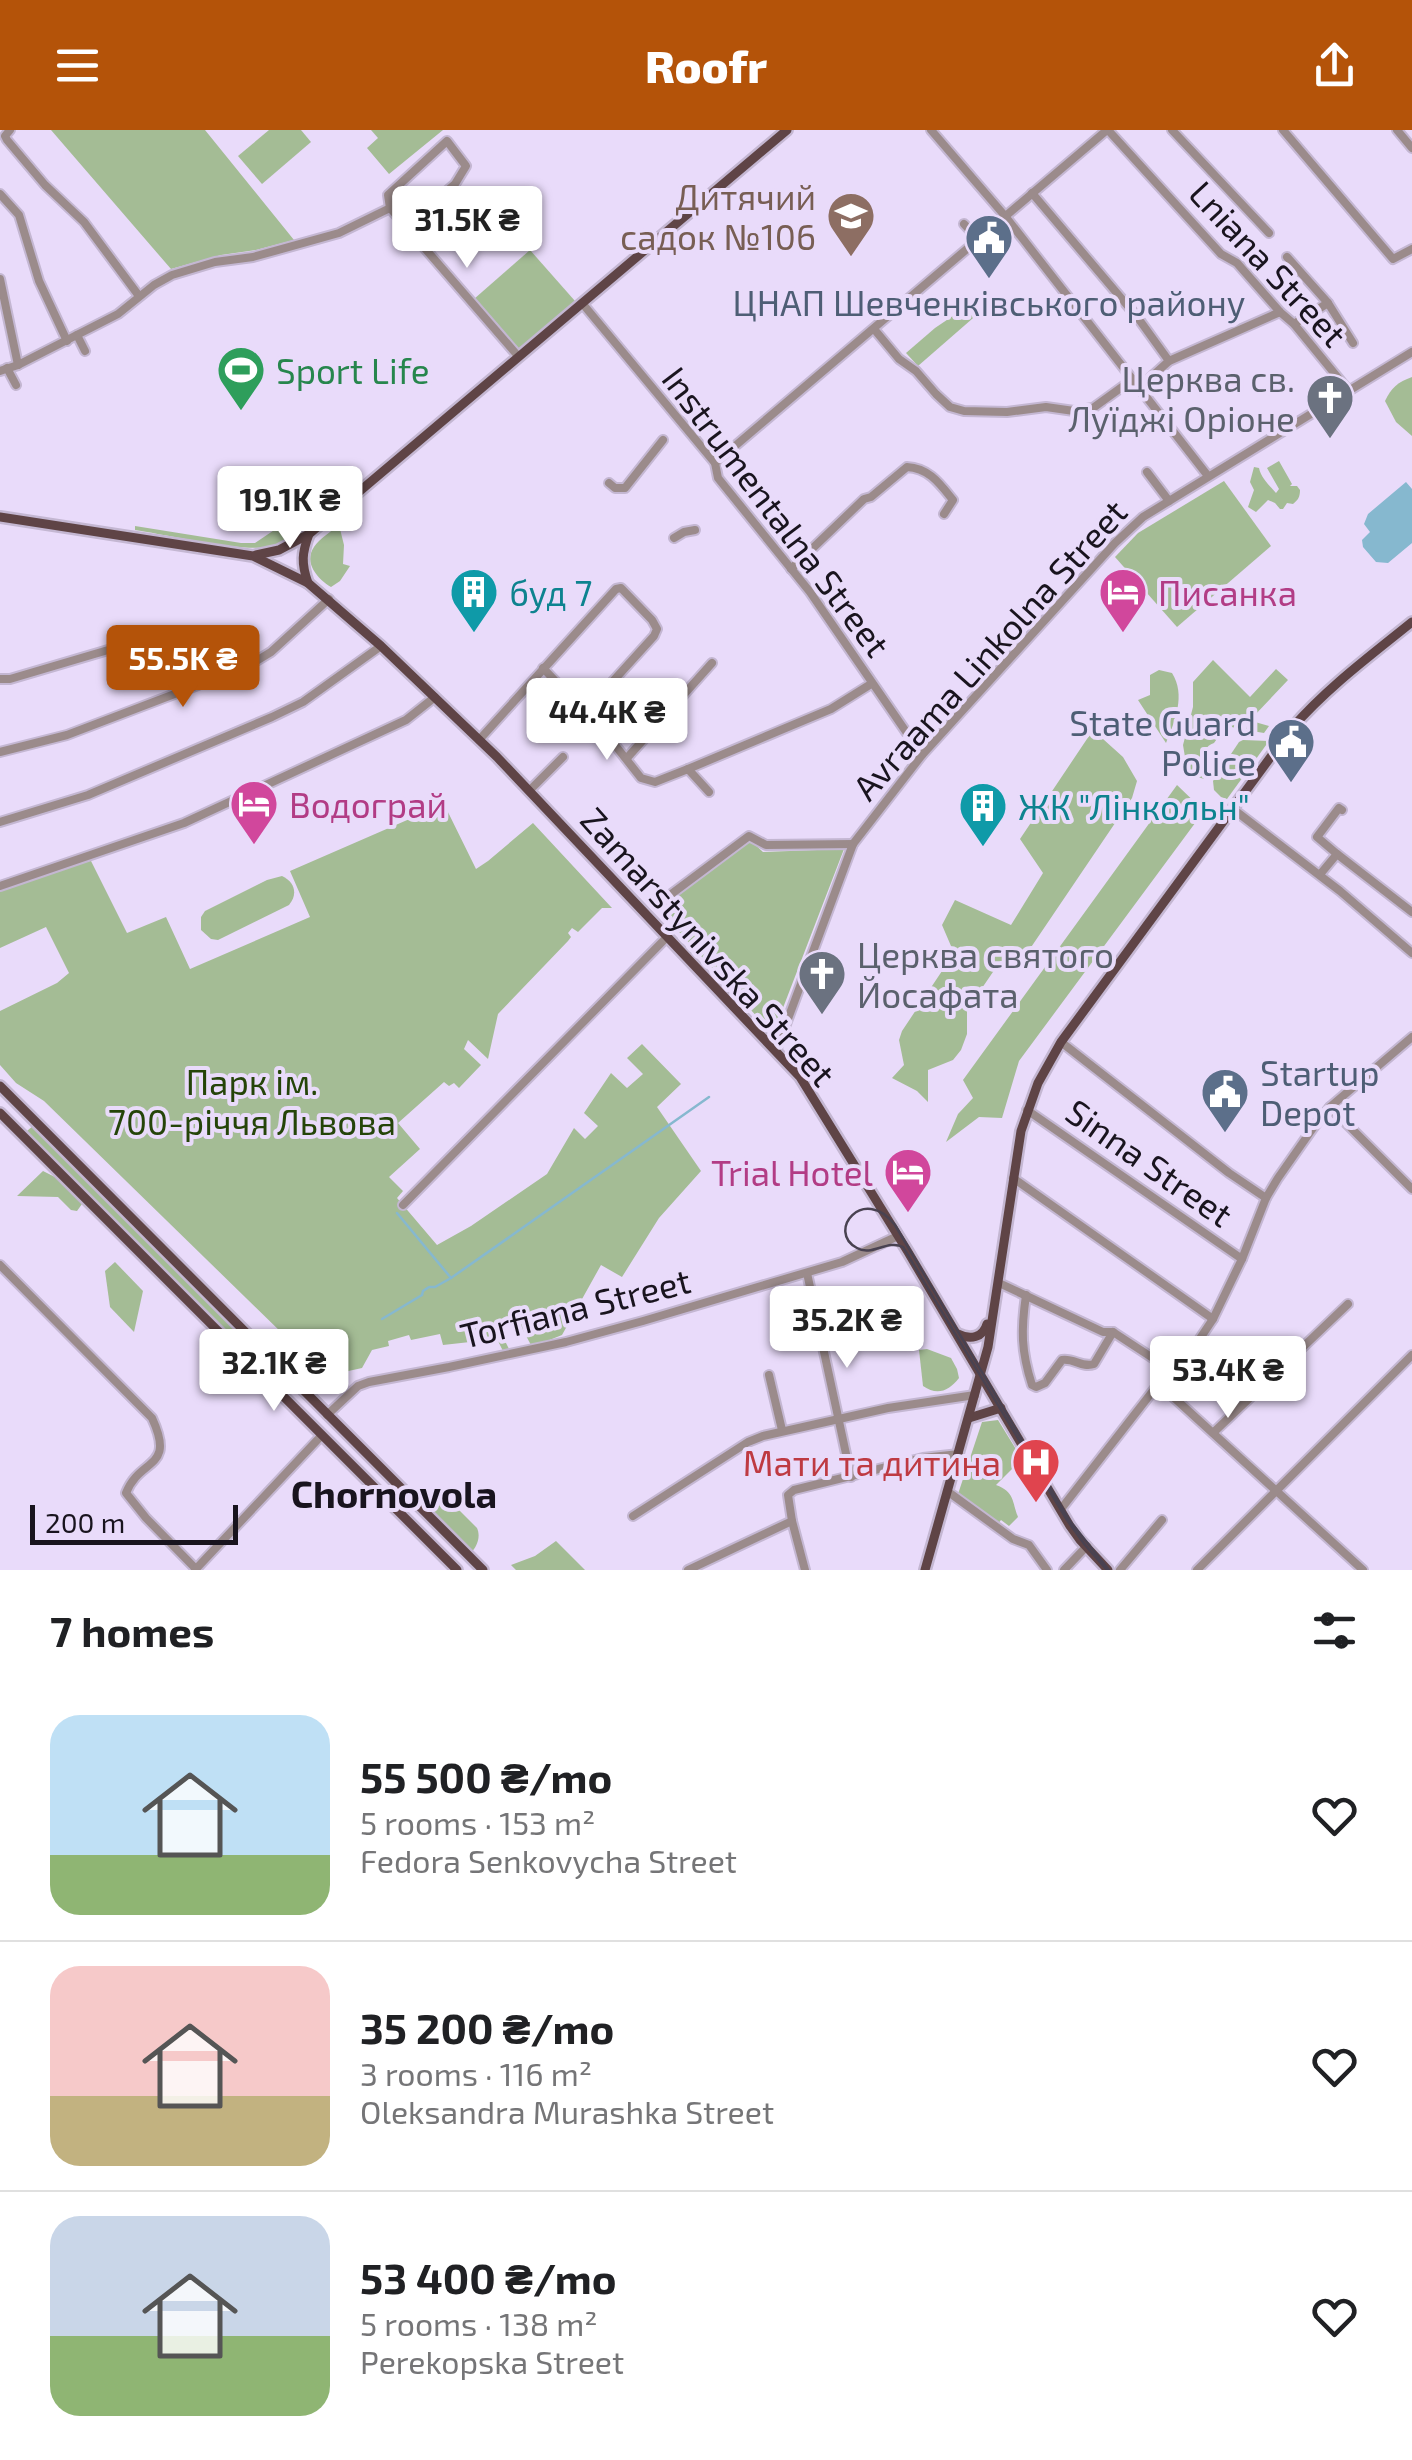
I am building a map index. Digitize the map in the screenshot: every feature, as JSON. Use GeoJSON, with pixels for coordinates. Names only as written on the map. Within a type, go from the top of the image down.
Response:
{"type":"FeatureCollection","features":[{"type":"Feature","properties":{"kind":"main road"},"geometry":{"type":"LineString","coordinates":[[253,556],[279,550],[309,534],[787,130]]}},
{"type":"Feature","properties":{"kind":"main road"},"geometry":{"type":"LineString","coordinates":[[356,492],[382,471]]}},
{"type":"Feature","properties":{"kind":"main road","name":"Zamarstynivska Street"},"geometry":{"type":"LineString","coordinates":[[0,517],[253,556],[308,583],[329,599],[435,697],[647,912],[812,1095],[1068,1521],[1108,1570]]}},
{"type":"Feature","properties":{"kind":"main road"},"geometry":{"type":"LineString","coordinates":[[308,583],[302,553],[309,534]]}},
{"type":"Feature","properties":{"kind":"main road"},"geometry":{"type":"LineString","coordinates":[[925,1570],[981,1375],[1021,1131],[1038,1083],[1062,1042],[1284,739],[1346,673],[1412,622]]}},
{"type":"Feature","properties":{"kind":"main road"},"geometry":{"type":"LineString","coordinates":[[0,1086],[483,1570]]}},
{"type":"Feature","properties":{"kind":"main road"},"geometry":{"type":"LineString","coordinates":[[0,1113],[457,1570]]}},
{"type":"Feature","properties":{"kind":"main road"},"geometry":{"type":"LineString","coordinates":[[958,1334],[976,1337],[986,1328],[996,1275],[1002,1264]]}},
{"type":"Feature","properties":{"kind":"main road"},"geometry":{"type":"LineString","coordinates":[[242,1354],[255,1343]]}},
{"type":"Feature","properties":{"kind":"main road"},"geometry":{"type":"LineString","coordinates":[[969,1418],[1000,1408]]}},
{"type":"Feature","properties":{"kind":"main road"},"geometry":{"type":"LineString","coordinates":[[384,1497],[398,1485]]}},
{"type":"Feature","properties":{"kind":"street"},"geometry":{"type":"LineString","coordinates":[[10,130],[5,136],[7,140],[45,185],[84,222],[139,296]]}},
{"type":"Feature","properties":{"kind":"street"},"geometry":{"type":"LineString","coordinates":[[932,130],[1005,216],[1208,476]]}},
{"type":"Feature","properties":{"kind":"street"},"geometry":{"type":"LineString","coordinates":[[716,463],[1108,130]]}},
{"type":"Feature","properties":{"kind":"street","name":"Lniana Street"},"geometry":{"type":"LineString","coordinates":[[1108,130],[1221,254],[1237,263],[1294,324],[1348,390]]}},
{"type":"Feature","properties":{"kind":"street"},"geometry":{"type":"LineString","coordinates":[[1172,130],[1269,233]]}},
{"type":"Feature","properties":{"kind":"street"},"geometry":{"type":"LineString","coordinates":[[1283,130],[1393,259],[1412,249]]}},
{"type":"Feature","properties":{"kind":"street"},"geometry":{"type":"LineString","coordinates":[[1397,130],[1412,148]]}},
{"type":"Feature","properties":{"kind":"street"},"geometry":{"type":"LineString","coordinates":[[445,211],[439,198],[455,184],[466,166],[447,142],[388,195],[390,208],[518,356]]}},
{"type":"Feature","properties":{"kind":"street"},"geometry":{"type":"LineString","coordinates":[[1032,193],[1138,318],[1169,361]]}},
{"type":"Feature","properties":{"kind":"street"},"geometry":{"type":"LineString","coordinates":[[0,194],[18,215],[39,282],[67,341]]}},
{"type":"Feature","properties":{"kind":"street"},"geometry":{"type":"LineString","coordinates":[[16,386],[4,370],[118,314],[172,275],[339,233],[390,208]]}},
{"type":"Feature","properties":{"kind":"street"},"geometry":{"type":"LineString","coordinates":[[964,224],[978,240]]}},
{"type":"Feature","properties":{"kind":"street"},"geometry":{"type":"LineString","coordinates":[[1287,257],[1328,304],[1352,343]]}},
{"type":"Feature","properties":{"kind":"street"},"geometry":{"type":"LineString","coordinates":[[0,279],[18,364]]}},
{"type":"Feature","properties":{"kind":"street","name":"Instrumentalna Street"},"geometry":{"type":"LineString","coordinates":[[582,303],[716,463],[720,482],[791,568],[922,756]]}},
{"type":"Feature","properties":{"kind":"street"},"geometry":{"type":"LineString","coordinates":[[1294,324],[1328,304]]}},
{"type":"Feature","properties":{"kind":"street"},"geometry":{"type":"LineString","coordinates":[[1139,388],[1169,361],[1280,312]]}},
{"type":"Feature","properties":{"kind":"street"},"geometry":{"type":"LineString","coordinates":[[874,329],[899,359],[916,370],[950,407],[964,411],[1007,412],[1046,406],[1074,411],[1093,408],[1133,380]]}},
{"type":"Feature","properties":{"kind":"street"},"geometry":{"type":"LineString","coordinates":[[77,336],[85,351]]}},
{"type":"Feature","properties":{"kind":"street","name":"Avraama Linkolna Street"},"geometry":{"type":"LineString","coordinates":[[776,1051],[853,844],[922,756],[1127,530],[1412,352]]}},
{"type":"Feature","properties":{"kind":"street"},"geometry":{"type":"LineString","coordinates":[[609,483],[625,488],[663,440]]}},
{"type":"Feature","properties":{"kind":"street"},"geometry":{"type":"LineString","coordinates":[[791,568],[864,499],[872,497],[907,467],[935,477],[953,500],[944,514]]}},
{"type":"Feature","properties":{"kind":"street"},"geometry":{"type":"LineString","coordinates":[[1147,472],[1169,501]]}},
{"type":"Feature","properties":{"kind":"street"},"geometry":{"type":"LineString","coordinates":[[674,538],[695,530]]}},
{"type":"Feature","properties":{"kind":"street"},"geometry":{"type":"LineString","coordinates":[[478,740],[620,588],[658,629],[586,712]]}},
{"type":"Feature","properties":{"kind":"street"},"geometry":{"type":"LineString","coordinates":[[0,752],[67,735],[248,666],[271,652],[329,599]]}},
{"type":"Feature","properties":{"kind":"street"},"geometry":{"type":"LineString","coordinates":[[0,679],[180,631],[188,637],[209,680]]}},
{"type":"Feature","properties":{"kind":"street"},"geometry":{"type":"LineString","coordinates":[[0,822],[88,795],[272,717],[303,702],[381,646]]}},
{"type":"Feature","properties":{"kind":"street"},"geometry":{"type":"LineString","coordinates":[[627,758],[712,662]]}},
{"type":"Feature","properties":{"kind":"street"},"geometry":{"type":"LineString","coordinates":[[544,668],[647,782],[688,769],[831,709],[871,684]]}},
{"type":"Feature","properties":{"kind":"street"},"geometry":{"type":"LineString","coordinates":[[0,886],[184,823],[406,720],[435,697]]}},
{"type":"Feature","properties":{"kind":"street"},"geometry":{"type":"LineString","coordinates":[[529,791],[563,757]]}},
{"type":"Feature","properties":{"kind":"street"},"geometry":{"type":"LineString","coordinates":[[688,769],[708,792]]}},
{"type":"Feature","properties":{"kind":"street"},"geometry":{"type":"LineString","coordinates":[[1317,837],[1339,808],[1342,810]]}},
{"type":"Feature","properties":{"kind":"street"},"geometry":{"type":"LineString","coordinates":[[1232,809],[1340,891],[1412,953]]}},
{"type":"Feature","properties":{"kind":"street"},"geometry":{"type":"LineString","coordinates":[[1320,826],[1314,835],[1412,912]]}},
{"type":"Feature","properties":{"kind":"street"},"geometry":{"type":"LineString","coordinates":[[662,901],[749,836],[766,846],[853,844]]}},
{"type":"Feature","properties":{"kind":"street"},"geometry":{"type":"LineString","coordinates":[[1322,872],[1337,854]]}},
{"type":"Feature","properties":{"kind":"street"},"geometry":{"type":"LineString","coordinates":[[403,1204],[668,936]]}},
{"type":"Feature","properties":{"kind":"street"},"geometry":{"type":"LineString","coordinates":[[1061,1509],[1159,1384],[1200,1340],[1242,1259],[1266,1198],[1293,1154],[1330,1107],[1412,1037]]}},
{"type":"Feature","properties":{"kind":"street"},"geometry":{"type":"LineString","coordinates":[[1062,1042],[1080,1060],[1266,1198]]}},
{"type":"Feature","properties":{"kind":"street"},"geometry":{"type":"LineString","coordinates":[[1330,1107],[1412,1190]]}},
{"type":"Feature","properties":{"kind":"street","name":"Sinna Street"},"geometry":{"type":"LineString","coordinates":[[1027,1110],[1242,1259]]}},
{"type":"Feature","properties":{"kind":"street"},"geometry":{"type":"LineString","coordinates":[[1013,1178],[1213,1318]]}},
{"type":"Feature","properties":{"kind":"street","name":"Torfiana Street"},"geometry":{"type":"LineString","coordinates":[[327,1415],[358,1386],[369,1382],[566,1342],[643,1322],[842,1262],[898,1236]]}},
{"type":"Feature","properties":{"kind":"street"},"geometry":{"type":"LineString","coordinates":[[0,1265],[147,1413],[157,1428],[161,1443],[157,1458],[128,1486],[126,1493],[196,1569],[322,1435]]}},
{"type":"Feature","properties":{"kind":"street"},"geometry":{"type":"LineString","coordinates":[[807,1273],[851,1477]]}},
{"type":"Feature","properties":{"kind":"street"},"geometry":{"type":"LineString","coordinates":[[999,1283],[1102,1332],[1113,1332],[1171,1370]]}},
{"type":"Feature","properties":{"kind":"street"},"geometry":{"type":"LineString","coordinates":[[1026,1295],[1022,1342],[1028,1373],[1036,1387],[1045,1383],[1062,1360],[1094,1364],[1113,1332]]}},
{"type":"Feature","properties":{"kind":"street"},"geometry":{"type":"LineString","coordinates":[[1213,1432],[1348,1304]]}},
{"type":"Feature","properties":{"kind":"street"},"geometry":{"type":"LineString","coordinates":[[1197,1570],[1410,1360]]}},
{"type":"Feature","properties":{"kind":"street"},"geometry":{"type":"LineString","coordinates":[[769,1375],[782,1430]]}},
{"type":"Feature","properties":{"kind":"street"},"geometry":{"type":"LineString","coordinates":[[1159,1384],[1363,1570]]}},
{"type":"Feature","properties":{"kind":"street"},"geometry":{"type":"LineString","coordinates":[[634,1516],[748,1442],[782,1430],[888,1408],[975,1395]]}},
{"type":"Feature","properties":{"kind":"street"},"geometry":{"type":"LineString","coordinates":[[805,1570],[787,1502],[794,1490],[923,1458],[959,1454]]}},
{"type":"Feature","properties":{"kind":"street"},"geometry":{"type":"LineString","coordinates":[[947,1491],[1013,1539],[1029,1545],[1046,1570]]}},
{"type":"Feature","properties":{"kind":"street"},"geometry":{"type":"LineString","coordinates":[[1120,1570],[1162,1520]]}},
{"type":"Feature","properties":{"kind":"street"},"geometry":{"type":"LineString","coordinates":[[688,1570],[792,1521]]}},
{"type":"Feature","properties":{"kind":"street"},"geometry":{"type":"LineString","coordinates":[[1064,1570],[1086,1545]]}},
{"type":"Feature","properties":{"kind":"green space"},"geometry":{"type":"Polygon","coordinates":[[[51,130],[205,130],[294,240],[171,269],[51,130]]]}},
{"type":"Feature","properties":{"kind":"green space"},"geometry":{"type":"Polygon","coordinates":[[[269,130],[301,130],[311,142],[262,184],[238,156],[269,130]]]}},
{"type":"Feature","properties":{"kind":"green space"},"geometry":{"type":"Polygon","coordinates":[[[371,130],[443,130],[389,174],[367,148],[378,138],[371,130]]]}},
{"type":"Feature","properties":{"kind":"green space"},"geometry":{"type":"Polygon","coordinates":[[[530,250],[575,301],[517,351],[474,299],[530,250]]]}},
{"type":"Feature","properties":{"kind":"green space"},"geometry":{"type":"Polygon","coordinates":[[[972,303],[980,312],[918,366],[906,353],[972,303]]]}},
{"type":"Feature","properties":{"kind":"green space"},"geometry":{"type":"Polygon","coordinates":[[[1412,377],[1412,436],[1396,422],[1385,401],[1396,386],[1412,377]]]}},
{"type":"Feature","properties":{"kind":"green space"},"geometry":{"type":"Polygon","coordinates":[[[1279,461],[1290,486],[1300,490],[1298,498],[1283,509],[1268,500],[1256,512],[1248,507],[1254,490],[1250,482],[1254,467],[1259,468],[1276,493],[1279,489],[1267,468],[1279,461]]]}},
{"type":"Feature","properties":{"kind":"green space"},"geometry":{"type":"Polygon","coordinates":[[[1224,481],[1271,546],[1177,627],[1115,557],[1138,533],[1224,481]]]}},
{"type":"Feature","properties":{"kind":"green space"},"geometry":{"type":"Polygon","coordinates":[[[335,489],[342,496],[301,530],[273,546],[227,546],[135,530],[135,526],[255,543],[335,489]]]}},
{"type":"Feature","properties":{"kind":"green space"},"geometry":{"type":"Polygon","coordinates":[[[339,525],[343,564],[350,566],[331,587],[317,575],[310,559],[316,544],[339,525]]]}},
{"type":"Feature","properties":{"kind":"green space"},"geometry":{"type":"Polygon","coordinates":[[[1213,660],[1250,697],[1276,669],[1288,680],[1253,717],[1255,722],[1269,726],[1264,733],[1246,730],[1248,722],[1239,720],[1237,728],[1226,726],[1206,748],[1205,779],[1188,775],[1183,745],[1193,707],[1193,682],[1213,660]]]}},
{"type":"Feature","properties":{"kind":"green space"},"geometry":{"type":"Polygon","coordinates":[[[1159,670],[1172,673],[1178,690],[1178,708],[1166,743],[1138,700],[1150,695],[1150,675],[1159,670]]]}},
{"type":"Feature","properties":{"kind":"green space"},"geometry":{"type":"Polygon","coordinates":[[[1093,730],[1123,757],[1137,781],[1132,798],[1017,968],[995,969],[967,1010],[967,1034],[961,1050],[953,1060],[928,1070],[928,1102],[917,1091],[892,1078],[904,1065],[899,1040],[902,1031],[954,953],[942,925],[955,900],[1011,925],[1043,873],[1020,839],[1093,730]]]}},
{"type":"Feature","properties":{"kind":"green space"},"geometry":{"type":"Polygon","coordinates":[[[1243,740],[1269,741],[1227,799],[1214,790],[1213,781],[1243,740]]]}},
{"type":"Feature","properties":{"kind":"green space"},"geometry":{"type":"Polygon","coordinates":[[[1177,785],[1204,811],[1019,1061],[1002,1118],[979,1117],[946,1142],[958,1114],[973,1098],[963,1080],[1177,785]]]}},
{"type":"Feature","properties":{"kind":"green space","name":"Парк ім. 700-річчя Львова"},"geometry":{"type":"Polygon","coordinates":[[[444,804],[476,869],[533,823],[612,908],[602,908],[578,932],[572,928],[568,941],[498,1014],[488,1059],[468,1040],[464,1049],[481,1065],[459,1088],[444,1082],[398,1123],[420,1149],[389,1177],[403,1191],[397,1198],[437,1245],[471,1226],[547,1174],[574,1128],[585,1139],[598,1126],[584,1113],[611,1073],[627,1088],[643,1074],[627,1058],[642,1044],[681,1084],[657,1107],[701,1171],[659,1218],[622,1277],[601,1265],[562,1335],[532,1347],[515,1315],[498,1327],[510,1351],[504,1353],[497,1339],[443,1345],[440,1334],[411,1340],[409,1335],[372,1350],[362,1368],[326,1376],[44,1101],[16,1083],[0,1065],[0,1011],[69,973],[46,927],[0,948],[0,890],[90,859],[127,933],[166,917],[190,969],[310,917],[290,871],[444,804]]]}},
{"type":"Feature","properties":{"kind":"green space"},"geometry":{"type":"Polygon","coordinates":[[[750,840],[763,852],[844,849],[773,1034],[655,906],[659,909],[750,840]]]}},
{"type":"Feature","properties":{"kind":"green space"},"geometry":{"type":"Polygon","coordinates":[[[282,876],[294,889],[289,905],[218,940],[201,930],[205,911],[282,876]]]}},
{"type":"Feature","properties":{"kind":"green space"},"geometry":{"type":"Polygon","coordinates":[[[34,1125],[238,1330],[231,1336],[27,1131],[34,1125]]]}},
{"type":"Feature","properties":{"kind":"green space"},"geometry":{"type":"Polygon","coordinates":[[[43,1171],[55,1177],[82,1204],[77,1211],[58,1197],[17,1196],[43,1171]]]}},
{"type":"Feature","properties":{"kind":"green space"},"geometry":{"type":"Polygon","coordinates":[[[115,1262],[143,1291],[134,1332],[110,1307],[105,1271],[115,1262]]]}},
{"type":"Feature","properties":{"kind":"green space"},"geometry":{"type":"Polygon","coordinates":[[[919,1350],[951,1358],[957,1369],[959,1378],[947,1389],[933,1391],[923,1386],[919,1350]]]}},
{"type":"Feature","properties":{"kind":"green space"},"geometry":{"type":"Polygon","coordinates":[[[998,1420],[1022,1459],[996,1485],[1010,1494],[1018,1517],[1009,1526],[1001,1520],[997,1525],[958,1494],[982,1422],[998,1420]]]}},
{"type":"Feature","properties":{"kind":"green space"},"geometry":{"type":"Polygon","coordinates":[[[419,1501],[453,1504],[477,1528],[478,1541],[471,1553],[419,1501]]]}},
{"type":"Feature","properties":{"kind":"green space"},"geometry":{"type":"Polygon","coordinates":[[[556,1541],[585,1570],[516,1570],[511,1565],[535,1556],[556,1541]]]}},
{"type":"Feature","properties":{"kind":"water"},"geometry":{"type":"Polygon","coordinates":[[[1406,482],[1412,489],[1412,543],[1388,563],[1376,562],[1363,547],[1362,540],[1370,532],[1364,524],[1368,514],[1406,482]]]}},
{"type":"Feature","properties":{"kind":"waterway"},"geometry":{"type":"LineString","coordinates":[[397,1213],[451,1278],[709,1097]]}},
{"type":"Feature","properties":{"kind":"waterway"},"geometry":{"type":"LineString","coordinates":[[382,1319],[429,1287],[451,1278]]}},
{"type":"Feature","properties":{"kind":"tram line"},"geometry":{"type":"LineString","coordinates":[[1107,1570],[1067,1520],[903,1247],[891,1245],[868,1251],[857,1248],[845,1232],[852,1215],[871,1209],[895,1225],[1070,1521],[1109,1570]]}},
{"type":"Feature","properties":{"kind":"place","name":"Дитячий садок №106"},"geometry":{"type":"Point","coordinates":[851,258]}},
{"type":"Feature","properties":{"kind":"place","name":"ЦНАП Шевченківського району"},"geometry":{"type":"Point","coordinates":[989,280]}},
{"type":"Feature","properties":{"kind":"place","name":"Sport Life"},"geometry":{"type":"Point","coordinates":[241,412]}},
{"type":"Feature","properties":{"kind":"place","name":"Церква св. Луїджі Оріоне"},"geometry":{"type":"Point","coordinates":[1330,440]}},
{"type":"Feature","properties":{"kind":"place","name":"буд 7"},"geometry":{"type":"Point","coordinates":[474,634]}},
{"type":"Feature","properties":{"kind":"place","name":"Писанка"},"geometry":{"type":"Point","coordinates":[1123,634]}},
{"type":"Feature","properties":{"kind":"place","name":"State Guard Police"},"geometry":{"type":"Point","coordinates":[1291,784]}},
{"type":"Feature","properties":{"kind":"place","name":"Водограй"},"geometry":{"type":"Point","coordinates":[254,846]}},
{"type":"Feature","properties":{"kind":"place","name":"ЖК \"Лінкольн\""},"geometry":{"type":"Point","coordinates":[983,848]}},
{"type":"Feature","properties":{"kind":"place","name":"Церква святого Йосафата"},"geometry":{"type":"Point","coordinates":[822,1016]}},
{"type":"Feature","properties":{"kind":"place","name":"Startup Depot"},"geometry":{"type":"Point","coordinates":[1225,1134]}},
{"type":"Feature","properties":{"kind":"place","name":"Trial Hotel"},"geometry":{"type":"Point","coordinates":[908,1214]}},
{"type":"Feature","properties":{"kind":"place","name":"Мати та дитина"},"geometry":{"type":"Point","coordinates":[1036,1504]}},
{"type":"Feature","properties":{"kind":"district","name":"Chornovola"},"geometry":{"type":"Point","coordinates":[394,1493]}}]}
